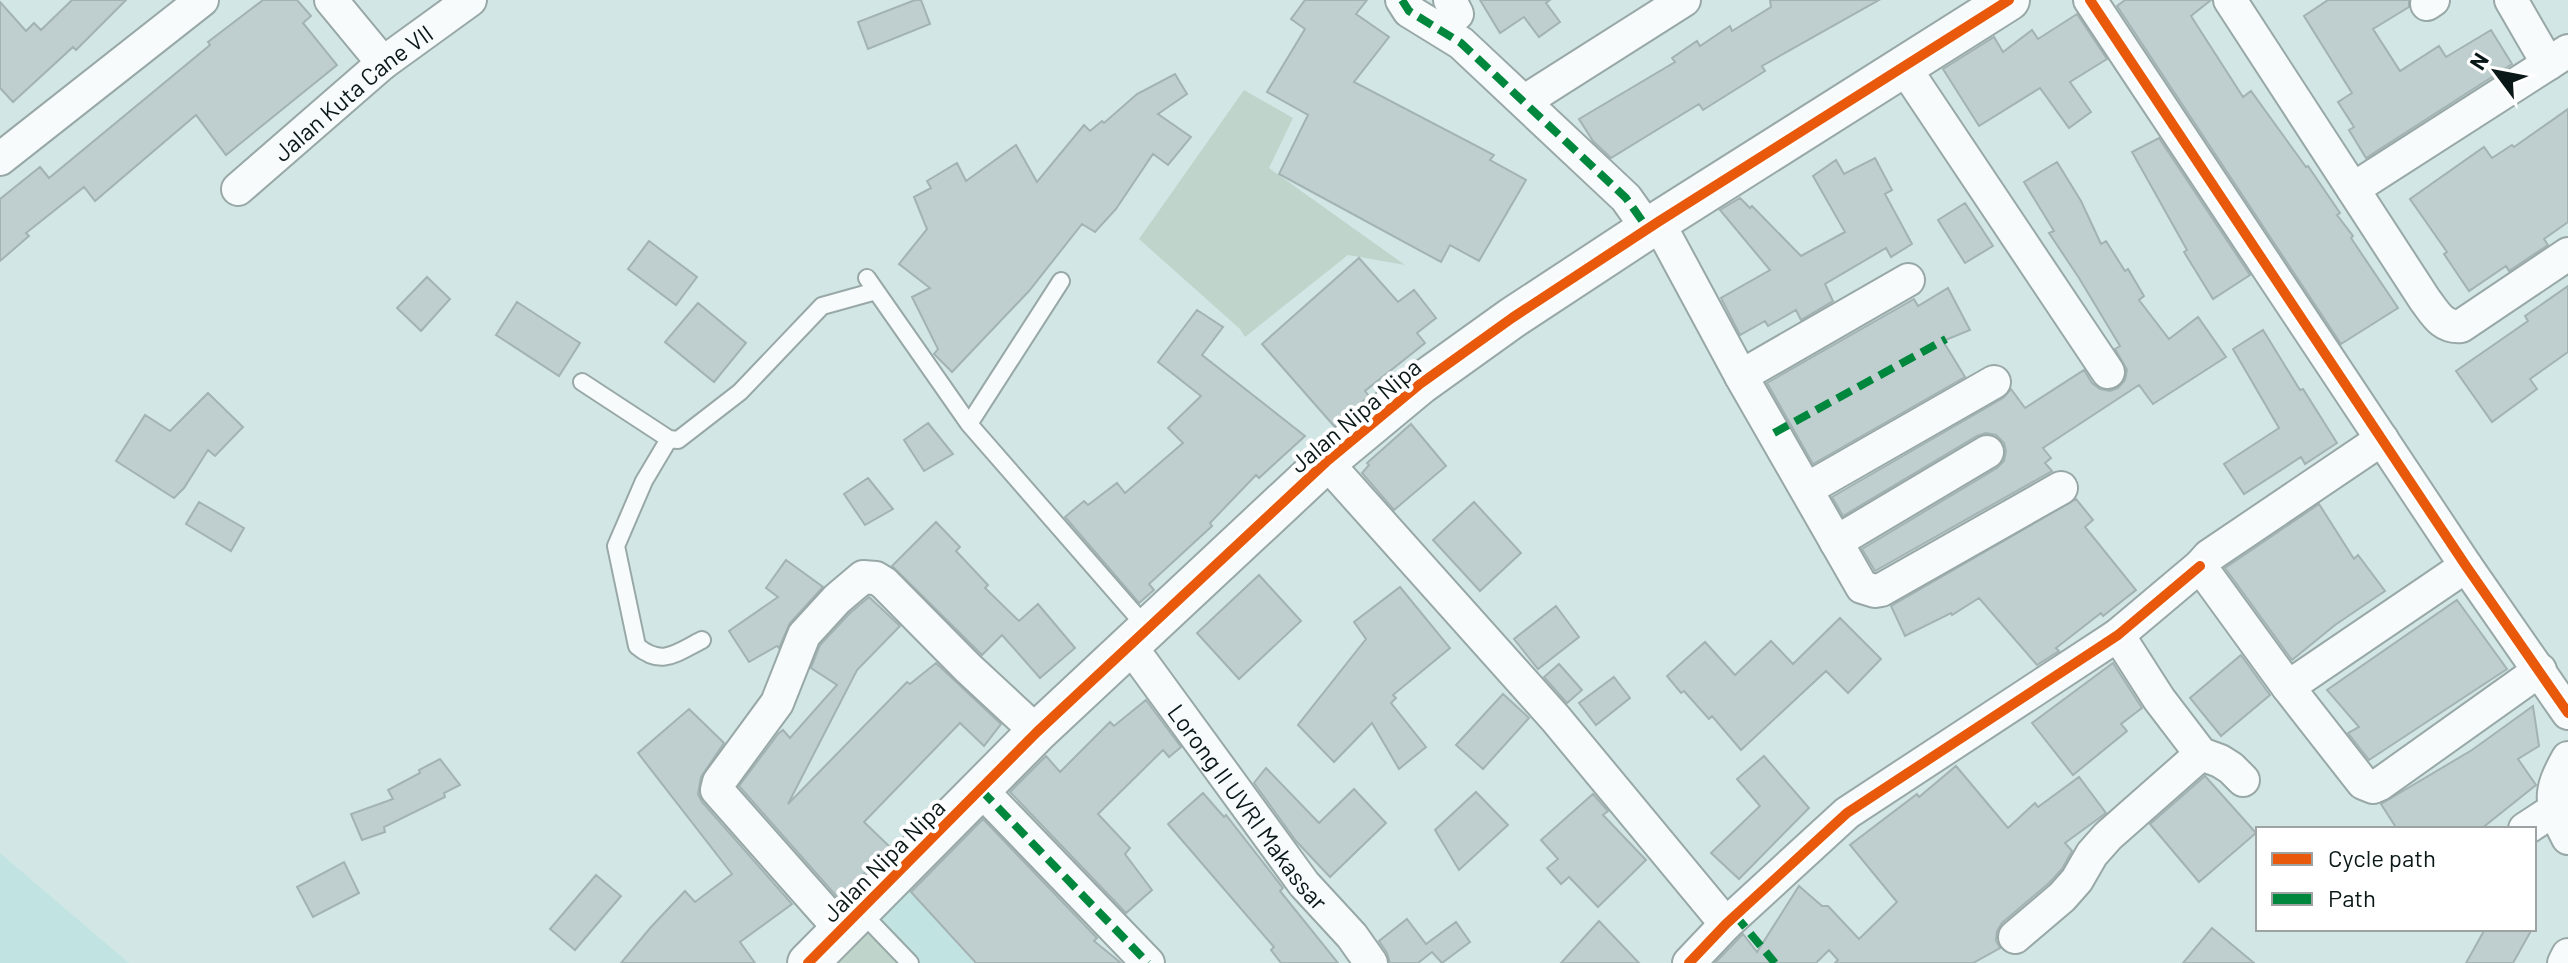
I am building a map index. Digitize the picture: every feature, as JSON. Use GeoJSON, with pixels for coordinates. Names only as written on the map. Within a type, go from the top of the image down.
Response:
{"type":"FeatureCollection","features":[{"type":"Feature","properties":{"kind":"street"},"geometry":{"type":"LineString","coordinates":[[0,159],[202,0]]}},
{"type":"Feature","properties":{"kind":"street"},"geometry":{"type":"LineString","coordinates":[[331,0],[383,63]]}},
{"type":"Feature","properties":{"kind":"street","name":"Jalan Kuta Cane VII"},"geometry":{"type":"LineString","coordinates":[[238,189],[383,63],[470,0]]}},
{"type":"Feature","properties":{"kind":"street"},"geometry":{"type":"LineString","coordinates":[[1402,0],[1409,11],[1461,43],[1653,225],[1862,587],[1870,591],[1881,590],[2061,488]]}},
{"type":"Feature","properties":{"kind":"street"},"geometry":{"type":"LineString","coordinates":[[1536,94],[1684,0]]}},
{"type":"Feature","properties":{"kind":"street","name":"Jalan Nipa Nipa"},"geometry":{"type":"LineString","coordinates":[[808,963],[1037,732],[1326,462],[1420,384],[1512,318],[1653,225],[2009,0]]}},
{"type":"Feature","properties":{"kind":"street"},"geometry":{"type":"LineString","coordinates":[[2090,0],[2466,566],[2568,713]]}},
{"type":"Feature","properties":{"kind":"street"},"geometry":{"type":"LineString","coordinates":[[2230,0],[2437,316],[2452,327],[2461,326],[2568,254]]}},
{"type":"Feature","properties":{"kind":"street"},"geometry":{"type":"LineString","coordinates":[[2353,189],[2558,57],[2511,0]]}},
{"type":"Feature","properties":{"kind":"street"},"geometry":{"type":"LineString","coordinates":[[1904,67],[2108,372]]}},
{"type":"Feature","properties":{"kind":"street"},"geometry":{"type":"LineString","coordinates":[[1741,376],[1908,280]]}},
{"type":"Feature","properties":{"kind":"street"},"geometry":{"type":"LineString","coordinates":[[1807,489],[1994,382]]}},
{"type":"Feature","properties":{"kind":"street"},"geometry":{"type":"LineString","coordinates":[[1689,963],[1726,924],[1847,813],[2118,635],[2209,556],[2382,439]]}},
{"type":"Feature","properties":{"kind":"street"},"geometry":{"type":"LineString","coordinates":[[1836,542],[1987,452]]}},
{"type":"Feature","properties":{"kind":"street"},"geometry":{"type":"LineString","coordinates":[[1326,462],[1556,719],[1726,924]]}},
{"type":"Feature","properties":{"kind":"street"},"geometry":{"type":"LineString","coordinates":[[2200,566],[2363,783],[2373,787],[2540,670]]}},
{"type":"Feature","properties":{"kind":"street"},"geometry":{"type":"LineString","coordinates":[[2288,687],[2466,566]]}},
{"type":"Feature","properties":{"kind":"street"},"geometry":{"type":"LineString","coordinates":[[851,920],[717,790],[719,782],[777,703],[804,635],[837,599],[863,577],[876,578],[884,583],[1037,732]]}},
{"type":"Feature","properties":{"kind":"street"},"geometry":{"type":"LineString","coordinates":[[2118,635],[2159,699],[2201,754],[2231,768],[2243,780]]}},
{"type":"Feature","properties":{"kind":"street","name":"Lorong II UVRI Makassar"},"geometry":{"type":"LineString","coordinates":[[1139,638],[1304,884],[1352,936],[1371,963]]}},
{"type":"Feature","properties":{"kind":"street"},"geometry":{"type":"LineString","coordinates":[[2015,937],[2062,897],[2108,836],[2201,754]]}},
{"type":"Feature","properties":{"kind":"street"},"geometry":{"type":"LineString","coordinates":[[2536,827],[2561,824],[2555,785],[2568,758]]}},
{"type":"Feature","properties":{"kind":"street"},"geometry":{"type":"LineString","coordinates":[[981,790],[1148,963]]}},
{"type":"Feature","properties":{"kind":"street"},"geometry":{"type":"LineString","coordinates":[[2564,963],[2568,955]]}},
{"type":"Feature","properties":{"kind":"lane"},"geometry":{"type":"LineString","coordinates":[[969,424],[1061,281]]}},
{"type":"Feature","properties":{"kind":"lane"},"geometry":{"type":"LineString","coordinates":[[582,382],[669,439],[678,440],[740,392],[822,306],[871,284],[969,424],[1139,638]]}},
{"type":"Feature","properties":{"kind":"lane"},"geometry":{"type":"LineString","coordinates":[[669,439],[644,481],[616,546],[637,646],[655,658],[666,657],[702,640]]}},
{"type":"Feature","properties":{"kind":"lane"},"geometry":{"type":"LineString","coordinates":[[851,920],[910,963]]}},
{"type":"Feature","properties":{"kind":"shaded area"},"geometry":{"type":"Polygon","coordinates":[[[0,853],[129,963],[0,963],[0,853]]]}},
{"type":"Feature","properties":{"kind":"shaded area"},"geometry":{"type":"Polygon","coordinates":[[[903,884],[974,963],[827,963],[903,884]]]}},
{"type":"Feature","properties":{"kind":"green space"},"geometry":{"type":"Polygon","coordinates":[[[1244,90],[1293,118],[1269,168],[1405,265],[1348,255],[1245,337],[1240,329],[1139,239],[1244,90]]]}},
{"type":"Feature","properties":{"kind":"green space"},"geometry":{"type":"Polygon","coordinates":[[[866,931],[897,963],[835,963],[866,931]]]}},
{"type":"Feature","properties":{"kind":"building"},"geometry":{"type":"Polygon","coordinates":[[[72,0],[126,0],[76,50],[73,47],[13,102],[0,88],[0,2],[26,31],[34,23],[41,30],[72,0]]]}},
{"type":"Feature","properties":{"kind":"building"},"geometry":{"type":"Polygon","coordinates":[[[263,0],[297,0],[311,16],[303,23],[337,65],[226,155],[196,115],[95,201],[84,187],[26,233],[29,236],[0,261],[0,199],[40,167],[49,178],[210,45],[208,42],[263,0]]]}},
{"type":"Feature","properties":{"kind":"building"},"geometry":{"type":"Polygon","coordinates":[[[921,0],[930,24],[868,49],[858,22],[921,0]]]}},
{"type":"Feature","properties":{"kind":"building"},"geometry":{"type":"Polygon","coordinates":[[[1305,0],[1367,0],[1356,14],[1389,37],[1354,82],[1494,155],[1490,160],[1526,180],[1479,261],[1450,245],[1441,262],[1279,174],[1308,115],[1267,92],[1305,29],[1291,19],[1305,0]]]}},
{"type":"Feature","properties":{"kind":"building"},"geometry":{"type":"Polygon","coordinates":[[[1480,0],[1550,0],[1546,3],[1560,22],[1539,37],[1524,17],[1500,33],[1480,0]]]}},
{"type":"Feature","properties":{"kind":"building"},"geometry":{"type":"Polygon","coordinates":[[[1770,0],[1879,0],[1762,66],[1765,71],[1703,110],[1699,104],[1611,158],[1593,141],[1579,119],[1675,62],[1672,58],[1697,41],[1700,46],[1730,26],[1732,31],[1771,7],[1770,0]]]}},
{"type":"Feature","properties":{"kind":"building"},"geometry":{"type":"Polygon","coordinates":[[[2125,0],[2211,0],[2191,16],[2243,97],[2251,91],[2308,166],[2398,308],[2341,344],[2117,6],[2125,0]]]}},
{"type":"Feature","properties":{"kind":"building"},"geometry":{"type":"Polygon","coordinates":[[[2328,0],[2409,0],[2409,7],[2373,29],[2400,71],[2439,46],[2446,57],[2491,30],[2512,64],[2366,158],[2349,130],[2354,127],[2338,102],[2352,93],[2304,16],[2328,0]]]}},
{"type":"Feature","properties":{"kind":"building"},"geometry":{"type":"Polygon","coordinates":[[[2077,14],[2107,59],[2070,82],[2091,112],[2069,128],[2040,88],[1979,126],[1943,69],[1994,37],[2003,52],[2032,30],[2038,39],[2077,14]]]}},
{"type":"Feature","properties":{"kind":"building"},"geometry":{"type":"Polygon","coordinates":[[[1175,74],[1187,94],[1158,114],[1191,137],[1168,165],[1153,154],[1116,209],[1095,232],[1082,224],[1029,291],[952,372],[934,354],[938,349],[912,297],[930,288],[899,264],[927,229],[914,197],[931,188],[927,181],[957,163],[966,181],[1016,145],[1037,182],[1084,125],[1090,131],[1137,94],[1175,74]]]}},
{"type":"Feature","properties":{"kind":"building"},"geometry":{"type":"Polygon","coordinates":[[[2568,109],[2568,222],[2544,239],[2548,245],[2509,271],[2506,266],[2469,291],[2444,254],[2447,252],[2410,199],[2484,147],[2492,158],[2512,145],[2514,147],[2568,109]]]}},
{"type":"Feature","properties":{"kind":"building"},"geometry":{"type":"Polygon","coordinates":[[[2159,138],[2250,275],[2213,299],[2184,252],[2187,250],[2132,152],[2159,138]]]}},
{"type":"Feature","properties":{"kind":"building"},"geometry":{"type":"Polygon","coordinates":[[[1875,158],[1892,190],[1885,194],[1912,244],[1891,257],[1886,248],[1825,284],[1833,301],[1801,320],[1796,310],[1768,326],[1765,321],[1740,335],[1721,298],[1770,270],[1720,210],[1740,198],[1750,208],[1752,206],[1801,256],[1845,232],[1813,176],[1836,160],[1844,174],[1875,158]]]}},
{"type":"Feature","properties":{"kind":"building"},"geometry":{"type":"Polygon","coordinates":[[[2057,162],[2081,201],[2101,244],[2106,241],[2125,271],[2128,269],[2144,296],[2139,300],[2169,339],[2198,317],[2226,357],[2153,404],[2139,385],[2043,448],[2051,458],[2045,463],[2052,471],[1875,571],[1862,549],[1997,468],[2004,461],[2004,443],[1996,435],[1986,433],[1977,436],[1843,516],[1832,497],[2003,398],[2011,389],[2025,408],[2084,370],[2100,389],[2110,391],[2125,380],[2127,370],[2115,349],[2120,346],[2049,233],[2054,231],[2024,182],[2057,162]]]}},
{"type":"Feature","properties":{"kind":"building"},"geometry":{"type":"Polygon","coordinates":[[[1965,203],[1993,246],[1965,263],[1938,220],[1965,203]]]}},
{"type":"Feature","properties":{"kind":"building"},"geometry":{"type":"Polygon","coordinates":[[[649,241],[697,277],[676,305],[628,269],[649,241]]]}},
{"type":"Feature","properties":{"kind":"building"},"geometry":{"type":"Polygon","coordinates":[[[1359,258],[1398,302],[1414,290],[1436,318],[1417,333],[1425,343],[1365,391],[1369,396],[1334,426],[1262,344],[1359,258]]]}},
{"type":"Feature","properties":{"kind":"building"},"geometry":{"type":"Polygon","coordinates":[[[427,277],[450,299],[421,331],[397,308],[427,277]]]}},
{"type":"Feature","properties":{"kind":"building"},"geometry":{"type":"Polygon","coordinates":[[[2568,286],[2568,352],[2530,379],[2537,389],[2492,422],[2456,371],[2528,321],[2525,316],[2568,286]]]}},
{"type":"Feature","properties":{"kind":"building"},"geometry":{"type":"Polygon","coordinates":[[[1948,288],[1970,330],[1943,341],[1965,377],[1813,464],[1767,383],[1914,299],[1918,306],[1948,288]]]}},
{"type":"Feature","properties":{"kind":"building"},"geometry":{"type":"Polygon","coordinates":[[[517,302],[580,343],[559,376],[496,335],[517,302]]]}},
{"type":"Feature","properties":{"kind":"building"},"geometry":{"type":"Polygon","coordinates":[[[698,303],[746,343],[714,382],[665,342],[698,303]]]}},
{"type":"Feature","properties":{"kind":"building"},"geometry":{"type":"Polygon","coordinates":[[[1197,310],[1223,327],[1202,355],[1305,436],[1259,478],[1256,475],[1210,523],[1212,526],[1149,584],[1154,590],[1139,603],[1065,517],[1084,501],[1088,505],[1117,483],[1125,493],[1183,443],[1168,428],[1201,396],[1158,362],[1197,310]]]}},
{"type":"Feature","properties":{"kind":"building"},"geometry":{"type":"Polygon","coordinates":[[[2263,330],[2337,443],[2305,464],[2301,457],[2244,494],[2224,464],[2279,428],[2233,349],[2263,330]]]}},
{"type":"Feature","properties":{"kind":"building"},"geometry":{"type":"Polygon","coordinates":[[[208,393],[243,427],[215,456],[208,450],[174,498],[116,461],[145,415],[170,431],[208,393]]]}},
{"type":"Feature","properties":{"kind":"building"},"geometry":{"type":"Polygon","coordinates":[[[928,423],[953,454],[924,471],[904,440],[928,423]]]}},
{"type":"Feature","properties":{"kind":"building"},"geometry":{"type":"Polygon","coordinates":[[[1411,424],[1446,466],[1394,510],[1362,473],[1369,465],[1367,463],[1411,424]]]}},
{"type":"Feature","properties":{"kind":"building"},"geometry":{"type":"Polygon","coordinates":[[[868,478],[893,509],[865,525],[844,494],[868,478]]]}},
{"type":"Feature","properties":{"kind":"building"},"geometry":{"type":"Polygon","coordinates":[[[2076,499],[2093,520],[2085,527],[2136,590],[2103,616],[2101,613],[2056,648],[2059,651],[2037,665],[1979,598],[1952,615],[1905,636],[1891,606],[2076,499]]]}},
{"type":"Feature","properties":{"kind":"building"},"geometry":{"type":"Polygon","coordinates":[[[199,502],[244,528],[231,551],[186,524],[199,502]]]}},
{"type":"Feature","properties":{"kind":"building"},"geometry":{"type":"Polygon","coordinates":[[[1474,502],[1521,553],[1480,591],[1433,540],[1474,502]]]}},
{"type":"Feature","properties":{"kind":"building"},"geometry":{"type":"Polygon","coordinates":[[[2319,504],[2354,559],[2358,555],[2385,591],[2335,625],[2292,660],[2225,568],[2319,504]]]}},
{"type":"Feature","properties":{"kind":"building"},"geometry":{"type":"Polygon","coordinates":[[[936,522],[960,547],[956,551],[988,585],[985,588],[1019,621],[1038,604],[1075,648],[1040,678],[1002,635],[982,655],[892,566],[936,522]]]}},
{"type":"Feature","properties":{"kind":"building"},"geometry":{"type":"Polygon","coordinates":[[[786,560],[823,587],[790,623],[779,648],[777,646],[749,662],[729,631],[778,597],[766,588],[786,560]]]}},
{"type":"Feature","properties":{"kind":"building"},"geometry":{"type":"Polygon","coordinates":[[[1259,575],[1301,621],[1239,679],[1197,633],[1259,575]]]}},
{"type":"Feature","properties":{"kind":"building"},"geometry":{"type":"Polygon","coordinates":[[[1400,587],[1450,648],[1393,695],[1396,698],[1391,703],[1426,747],[1399,769],[1372,723],[1334,762],[1298,725],[1366,639],[1354,622],[1400,587]]]}},
{"type":"Feature","properties":{"kind":"building"},"geometry":{"type":"Polygon","coordinates":[[[869,597],[900,626],[857,670],[788,804],[907,682],[910,684],[936,663],[1001,724],[984,746],[960,723],[864,822],[890,847],[839,899],[739,786],[778,734],[783,730],[790,738],[837,685],[811,668],[820,645],[869,597]]]}},
{"type":"Feature","properties":{"kind":"building"},"geometry":{"type":"Polygon","coordinates":[[[2457,600],[2507,669],[2369,760],[2348,733],[2359,727],[2327,690],[2457,600]]]}},
{"type":"Feature","properties":{"kind":"building"},"geometry":{"type":"Polygon","coordinates":[[[1556,606],[1579,637],[1538,669],[1514,639],[1556,606]]]}},
{"type":"Feature","properties":{"kind":"building"},"geometry":{"type":"Polygon","coordinates":[[[1840,618],[1881,659],[1848,693],[1826,671],[1741,750],[1712,716],[1709,719],[1667,676],[1705,642],[1735,675],[1771,641],[1793,664],[1840,618]]]}},
{"type":"Feature","properties":{"kind":"building"},"geometry":{"type":"Polygon","coordinates":[[[2241,655],[2270,695],[2221,736],[2190,698],[2241,655]]]}},
{"type":"Feature","properties":{"kind":"building"},"geometry":{"type":"Polygon","coordinates":[[[2113,663],[2142,708],[2121,724],[2127,731],[2073,775],[2032,723],[2113,663]]]}},
{"type":"Feature","properties":{"kind":"building"},"geometry":{"type":"Polygon","coordinates":[[[1559,664],[1582,690],[1567,703],[1544,677],[1559,664]]]}},
{"type":"Feature","properties":{"kind":"building"},"geometry":{"type":"Polygon","coordinates":[[[1614,677],[1630,698],[1596,725],[1579,703],[1614,677]]]}},
{"type":"Feature","properties":{"kind":"building"},"geometry":{"type":"Polygon","coordinates":[[[1503,694],[1529,718],[1483,769],[1456,745],[1503,694]]]}},
{"type":"Feature","properties":{"kind":"building"},"geometry":{"type":"Polygon","coordinates":[[[1146,700],[1181,747],[1169,757],[1163,750],[1098,814],[1130,848],[1125,854],[1152,890],[1126,913],[1010,792],[1046,756],[1060,772],[1110,722],[1114,726],[1146,700]]]}},
{"type":"Feature","properties":{"kind":"building"},"geometry":{"type":"Polygon","coordinates":[[[2533,706],[2539,746],[2518,759],[2536,785],[2484,827],[2396,827],[2381,804],[2472,750],[2533,706]]]}},
{"type":"Feature","properties":{"kind":"building"},"geometry":{"type":"Polygon","coordinates":[[[689,709],[724,743],[701,777],[698,794],[702,802],[792,904],[740,942],[755,963],[621,963],[685,891],[695,902],[732,874],[638,753],[689,709]]]}},
{"type":"Feature","properties":{"kind":"building"},"geometry":{"type":"Polygon","coordinates":[[[1764,756],[1809,808],[1739,879],[1711,853],[1760,806],[1737,779],[1764,756]]]}},
{"type":"Feature","properties":{"kind":"building"},"geometry":{"type":"Polygon","coordinates":[[[440,759],[460,785],[444,793],[445,797],[384,827],[385,832],[362,840],[351,814],[393,799],[388,790],[440,759]]]}},
{"type":"Feature","properties":{"kind":"building"},"geometry":{"type":"Polygon","coordinates":[[[1956,766],[2008,828],[2035,803],[2038,807],[2079,777],[2106,813],[2065,843],[2072,851],[2062,869],[2002,923],[1996,940],[2000,948],[1973,963],[1835,963],[1838,960],[1829,950],[1816,963],[1715,963],[1743,934],[1757,952],[1799,886],[1822,906],[1828,906],[1859,939],[1897,902],[1850,845],[1917,794],[1919,797],[1956,766]]]}},
{"type":"Feature","properties":{"kind":"building"},"geometry":{"type":"Polygon","coordinates":[[[1266,768],[1319,823],[1354,789],[1386,823],[1330,877],[1296,841],[1254,783],[1266,768]]]}},
{"type":"Feature","properties":{"kind":"building"},"geometry":{"type":"Polygon","coordinates":[[[2205,776],[2256,833],[2199,882],[2150,824],[2205,776]]]}},
{"type":"Feature","properties":{"kind":"building"},"geometry":{"type":"Polygon","coordinates":[[[1476,792],[1508,825],[1459,870],[1435,830],[1476,792]]]}},
{"type":"Feature","properties":{"kind":"building"},"geometry":{"type":"Polygon","coordinates":[[[1203,793],[1224,817],[1226,815],[1283,888],[1280,891],[1338,963],[1281,963],[1271,950],[1274,947],[1168,824],[1203,793]]]}},
{"type":"Feature","properties":{"kind":"building"},"geometry":{"type":"Polygon","coordinates":[[[1593,794],[1608,811],[1603,815],[1646,860],[1598,907],[1569,877],[1561,884],[1547,868],[1558,859],[1541,840],[1593,794]]]}},
{"type":"Feature","properties":{"kind":"building"},"geometry":{"type":"Polygon","coordinates":[[[983,819],[1097,938],[1094,941],[1121,963],[976,963],[911,892],[983,819]]]}},
{"type":"Feature","properties":{"kind":"building"},"geometry":{"type":"Polygon","coordinates":[[[344,862],[359,893],[313,917],[297,887],[344,862]]]}},
{"type":"Feature","properties":{"kind":"building"},"geometry":{"type":"Polygon","coordinates":[[[596,875],[621,896],[575,950],[550,929],[596,875]]]}},
{"type":"Feature","properties":{"kind":"building"},"geometry":{"type":"Polygon","coordinates":[[[1407,919],[1426,944],[1456,922],[1470,942],[1442,963],[1432,952],[1418,963],[1390,963],[1379,941],[1407,919]]]}},
{"type":"Feature","properties":{"kind":"building"},"geometry":{"type":"Polygon","coordinates":[[[1599,921],[1639,963],[1561,963],[1599,921]]]}},
{"type":"Feature","properties":{"kind":"building"},"geometry":{"type":"Polygon","coordinates":[[[2212,928],[2254,963],[2183,963],[2212,928]]]}},
{"type":"Feature","properties":{"kind":"building"},"geometry":{"type":"Polygon","coordinates":[[[2484,931],[2531,931],[2513,963],[2466,963],[2484,931]]]}},
{"type":"Feature","properties":{"kind":"marked path"},"geometry":{"type":"LineString","coordinates":[[1402,0],[1409,11],[1461,43],[1626,198],[1648,229]]}},
{"type":"Feature","properties":{"kind":"marked path"},"geometry":{"type":"LineString","coordinates":[[1774,433],[1946,339]]}},
{"type":"Feature","properties":{"kind":"marked path"},"geometry":{"type":"LineString","coordinates":[[981,790],[1148,963]]}},
{"type":"Feature","properties":{"kind":"marked path"},"geometry":{"type":"LineString","coordinates":[[1735,915],[1775,963]]}},
{"type":"Feature","properties":{"kind":"cycle path"},"geometry":{"type":"LineString","coordinates":[[808,963],[1037,732],[1326,462],[1420,384],[1512,318],[1658,222],[2009,0]]}},
{"type":"Feature","properties":{"kind":"cycle path"},"geometry":{"type":"LineString","coordinates":[[2090,0],[2466,566],[2568,713]]}},
{"type":"Feature","properties":{"kind":"cycle path"},"geometry":{"type":"LineString","coordinates":[[1689,963],[1726,924],[1847,813],[2118,635],[2200,566]]}}]}
